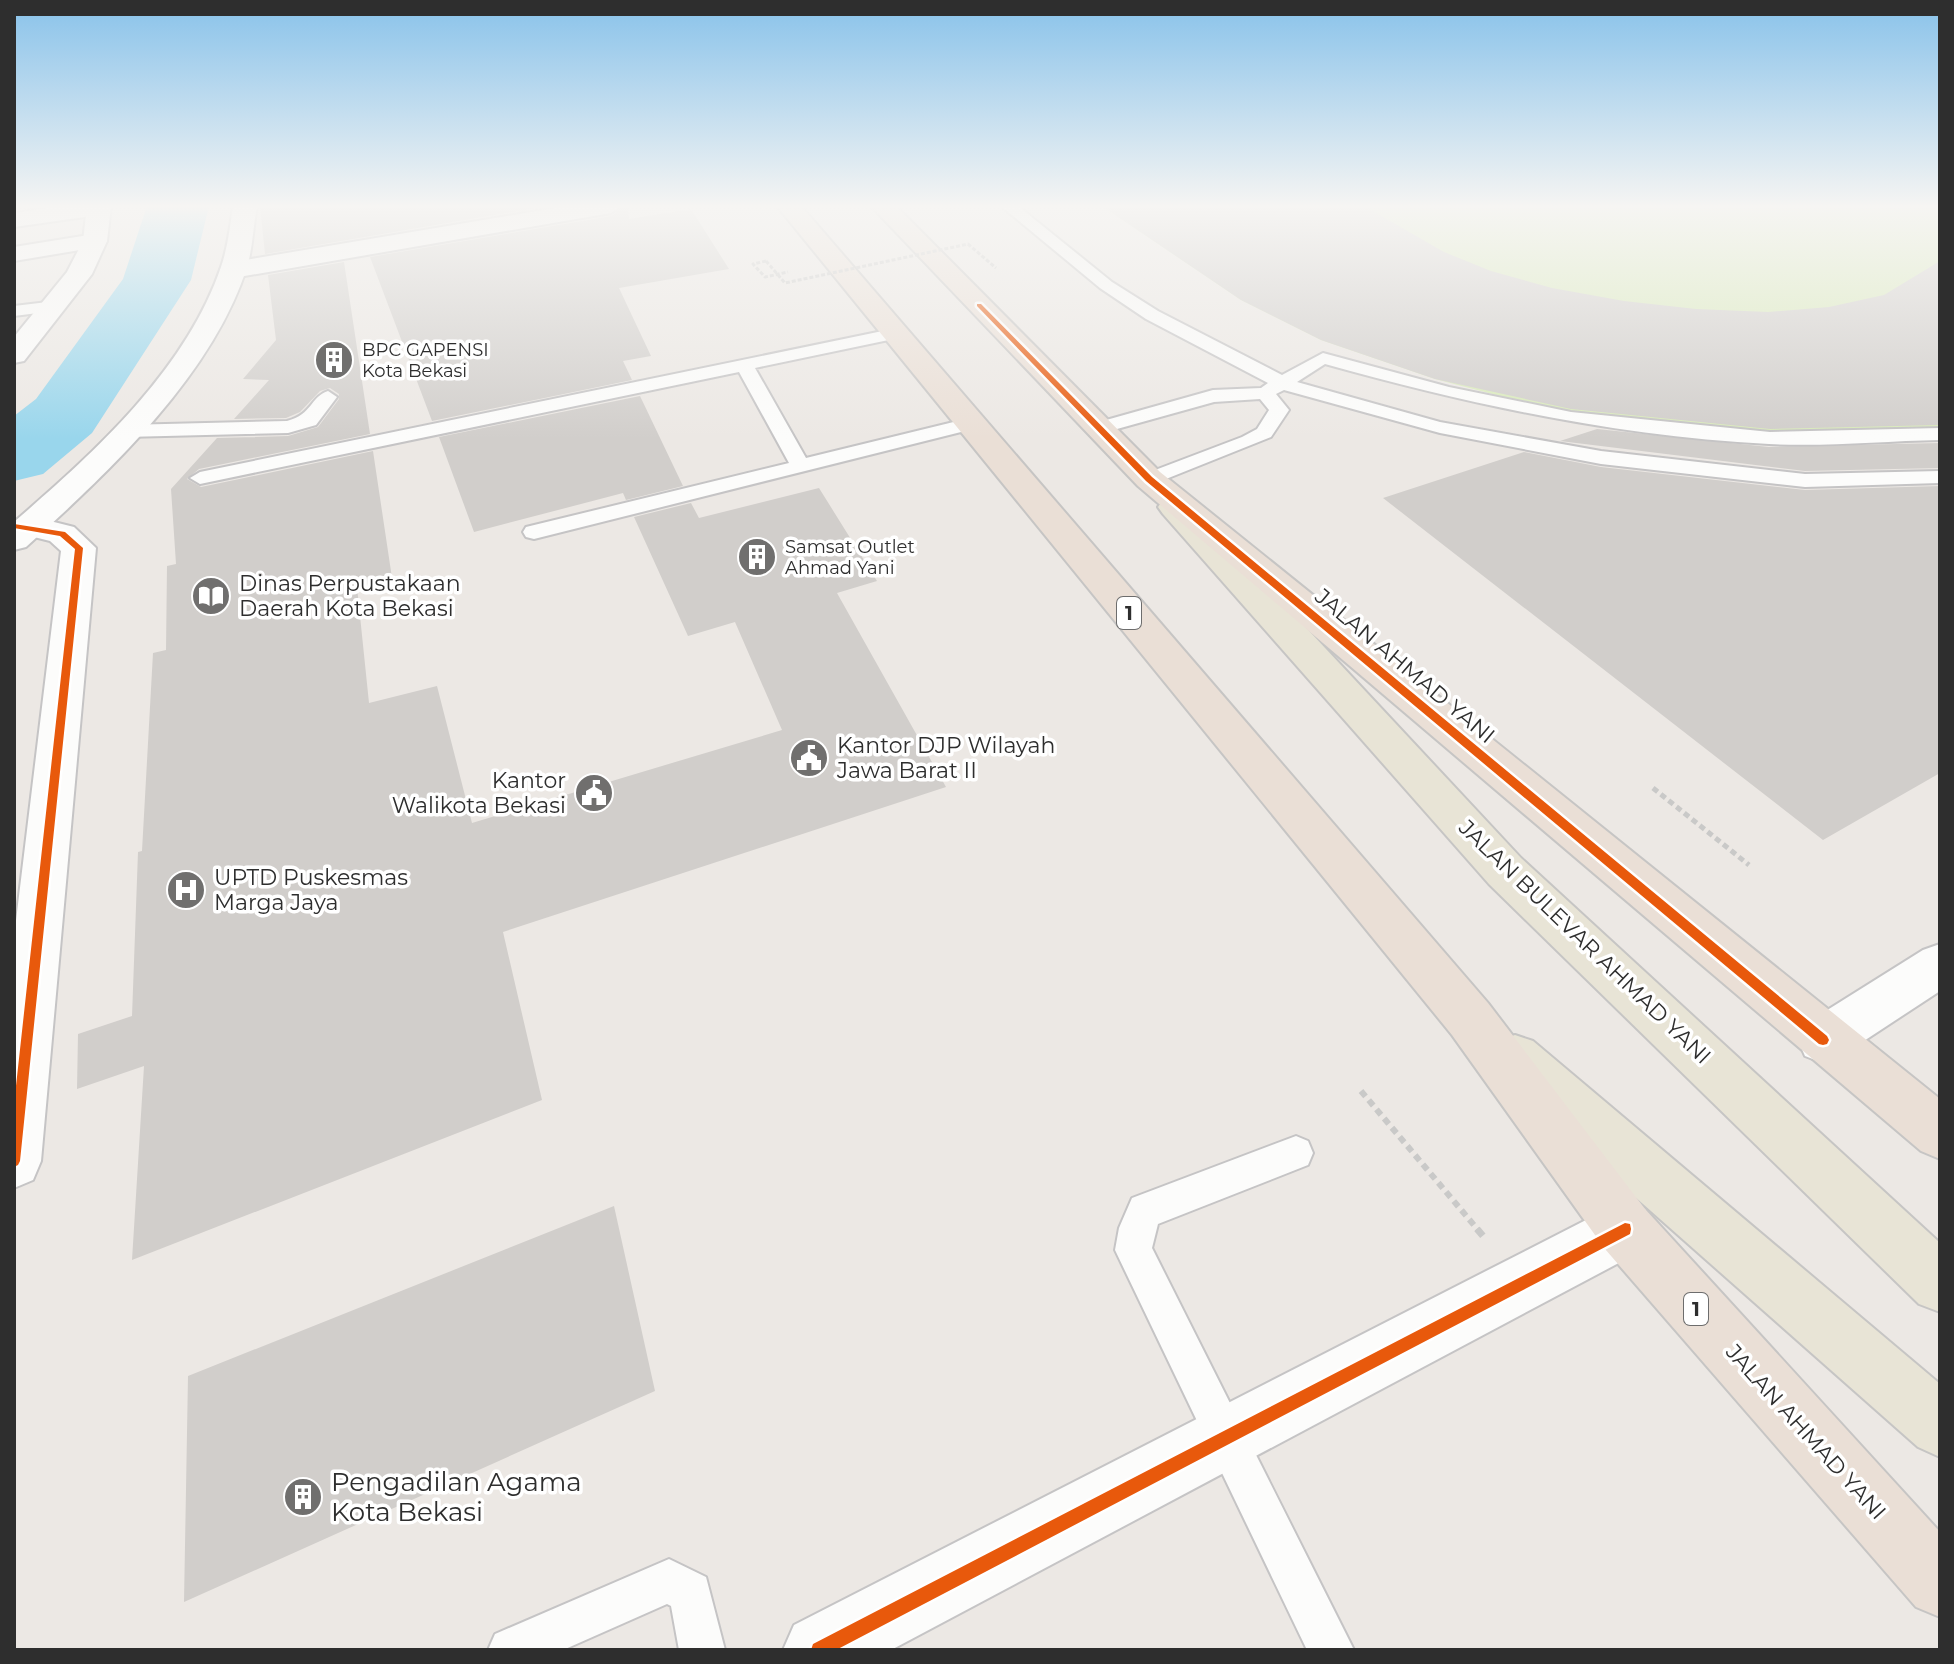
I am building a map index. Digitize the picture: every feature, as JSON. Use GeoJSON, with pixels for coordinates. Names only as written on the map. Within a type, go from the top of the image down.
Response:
{"type":"FeatureCollection","features":[{"type":"Feature","properties":{"kind":"highway","name":"JALAN AHMAD YANI"},"geometry":{"type":"LineString","coordinates":[[855,284],[1470,1019],[1625,1229],[1940,1583]]}},
{"type":"Feature","properties":{"kind":"highway","name":"JALAN AHMAD YANI"},"geometry":{"type":"LineString","coordinates":[[958,284],[1149,479],[1823,1040],[1940,1133]]}},
{"type":"Feature","properties":{"kind":"main road","name":"JALAN BULEVAR AHMAD YANI"},"geometry":{"type":"LineString","coordinates":[[1149,479],[1505,871],[1940,1283]]}},
{"type":"Feature","properties":{"kind":"main road"},"geometry":{"type":"LineString","coordinates":[[1470,1019],[1940,1425]]}},
{"type":"Feature","properties":{"kind":"street"},"geometry":{"type":"LineString","coordinates":[[14,355],[72,284]]}},
{"type":"Feature","properties":{"kind":"street"},"geometry":{"type":"LineString","coordinates":[[19,531],[70,492],[162,388],[195,341],[226,284]]}},
{"type":"Feature","properties":{"kind":"street"},"geometry":{"type":"LineString","coordinates":[[14,1161],[79,548],[62,534],[19,531]]}},
{"type":"Feature","properties":{"kind":"street"},"geometry":{"type":"LineString","coordinates":[[1823,1040],[1940,965]]}},
{"type":"Feature","properties":{"kind":"street"},"geometry":{"type":"LineString","coordinates":[[819,1650],[1625,1229]]}},
{"type":"Feature","properties":{"kind":"lane"},"geometry":{"type":"LineString","coordinates":[[1104,284],[1274,388],[1428,427],[1502,443],[1631,463],[1820,482],[1940,477]]}},
{"type":"Feature","properties":{"kind":"lane"},"geometry":{"type":"LineString","coordinates":[[14,311],[56,306]]}},
{"type":"Feature","properties":{"kind":"lane"},"geometry":{"type":"LineString","coordinates":[[200,478],[897,333]]}},
{"type":"Feature","properties":{"kind":"lane"},"geometry":{"type":"LineString","coordinates":[[1099,428],[1213,396],[1274,388],[1323,358],[1447,392],[1571,418],[1770,438],[1939,435]]}},
{"type":"Feature","properties":{"kind":"lane"},"geometry":{"type":"LineString","coordinates":[[744,365],[801,467]]}},
{"type":"Feature","properties":{"kind":"lane"},"geometry":{"type":"LineString","coordinates":[[1149,479],[1264,433],[1279,410],[1274,388]]}},
{"type":"Feature","properties":{"kind":"lane"},"geometry":{"type":"LineString","coordinates":[[125,431],[288,427],[309,421],[328,397]]}},
{"type":"Feature","properties":{"kind":"lane"},"geometry":{"type":"LineString","coordinates":[[534,532],[970,424]]}},
{"type":"Feature","properties":{"kind":"lane"},"geometry":{"type":"LineString","coordinates":[[1296,1153],[1145,1211],[1137,1228],[1133,1250],[1331,1650]]}},
{"type":"Feature","properties":{"kind":"lane"},"geometry":{"type":"LineString","coordinates":[[511,1650],[669,1581],[690,1593],[702,1650]]}},
{"type":"Feature","properties":{"kind":"path"},"geometry":{"type":"LineString","coordinates":[[1653,788],[1749,865]]}},
{"type":"Feature","properties":{"kind":"path"},"geometry":{"type":"LineString","coordinates":[[1361,1091],[1461,1210]]}},
{"type":"Feature","properties":{"kind":"green space"},"geometry":{"type":"Polygon","coordinates":[[[1217,284],[1940,284],[1940,428],[1783,433],[1658,425],[1542,407],[1435,379],[1321,340],[1241,300],[1217,284]]]}},
{"type":"Feature","properties":{"kind":"building"},"geometry":{"type":"Polygon","coordinates":[[[269,284],[347,284],[370,434],[199,469],[187,479],[201,487],[373,451],[392,578],[357,587],[369,703],[437,686],[472,823],[782,730],[735,622],[688,636],[634,517],[691,503],[699,518],[819,488],[877,581],[837,593],[946,787],[503,932],[542,1100],[132,1260],[144,1066],[77,1089],[78,1034],[132,1016],[138,852],[142,851],[153,653],[166,650],[167,566],[176,564],[171,489],[217,438],[288,436],[318,427],[339,399],[339,394],[330,388],[320,391],[300,412],[286,418],[234,419],[269,380],[243,379],[276,340],[269,284]]]}},
{"type":"Feature","properties":{"kind":"building"},"geometry":{"type":"Polygon","coordinates":[[[380,284],[644,284],[619,288],[651,356],[623,361],[632,380],[432,421],[380,284]]]}},
{"type":"Feature","properties":{"kind":"building"},"geometry":{"type":"Polygon","coordinates":[[[1217,284],[1536,284],[1624,301],[1696,309],[1768,312],[1829,307],[1884,295],[1903,284],[1940,284],[1940,425],[1770,429],[1571,409],[1435,379],[1321,340],[1241,300],[1217,284]]]}},
{"type":"Feature","properties":{"kind":"building"},"geometry":{"type":"Polygon","coordinates":[[[640,396],[683,486],[626,500],[623,493],[474,532],[439,437],[640,396]]]}},
{"type":"Feature","properties":{"kind":"building"},"geometry":{"type":"Polygon","coordinates":[[[1597,429],[1769,447],[1940,443],[1940,468],[1805,471],[1560,441],[1597,429]]]}},
{"type":"Feature","properties":{"kind":"building"},"geometry":{"type":"Polygon","coordinates":[[[1524,452],[1601,467],[1805,490],[1940,486],[1940,773],[1823,840],[1383,498],[1524,452]]]}},
{"type":"Feature","properties":{"kind":"building","name":"Pengadilan Agama Kota Bekasi"},"geometry":{"type":"Polygon","coordinates":[[[614,1206],[655,1391],[184,1602],[188,1376],[614,1206]]]}},
{"type":"Feature","properties":{"kind":"waterway"},"geometry":{"type":"LineString","coordinates":[[14,456],[64,416],[155,284]]}},
{"type":"Feature","properties":{"kind":"cycle path"},"geometry":{"type":"LineString","coordinates":[[979,305],[1149,479],[1823,1040]]}},
{"type":"Feature","properties":{"kind":"cycle path"},"geometry":{"type":"LineString","coordinates":[[14,526],[62,534],[79,548],[14,1161]]}},
{"type":"Feature","properties":{"kind":"cycle path"},"geometry":{"type":"LineString","coordinates":[[819,1650],[1625,1229]]}},
{"type":"Feature","properties":{"kind":"place","name":"BPC GAPENSI Kota Bekasi"},"geometry":{"type":"Point","coordinates":[334,360]}},
{"type":"Feature","properties":{"kind":"place","name":"Samsat Outlet Ahmad Yani"},"geometry":{"type":"Point","coordinates":[757,557]}},
{"type":"Feature","properties":{"kind":"place","name":"Dinas Perpustakaan Daerah Kota Bekasi"},"geometry":{"type":"Point","coordinates":[211,596]}},
{"type":"Feature","properties":{"kind":"place","name":"Kantor DJP Wilayah Jawa Barat II"},"geometry":{"type":"Point","coordinates":[809,758]}},
{"type":"Feature","properties":{"kind":"place","name":"Kantor Walikota Bekasi"},"geometry":{"type":"Point","coordinates":[594,793]}},
{"type":"Feature","properties":{"kind":"place","name":"UPTD Puskesmas Marga Jaya"},"geometry":{"type":"Point","coordinates":[186,890]}},
{"type":"Feature","properties":{"kind":"place","name":"Pengadilan Agama Kota Bekasi"},"geometry":{"type":"Point","coordinates":[303,1497]}}]}
